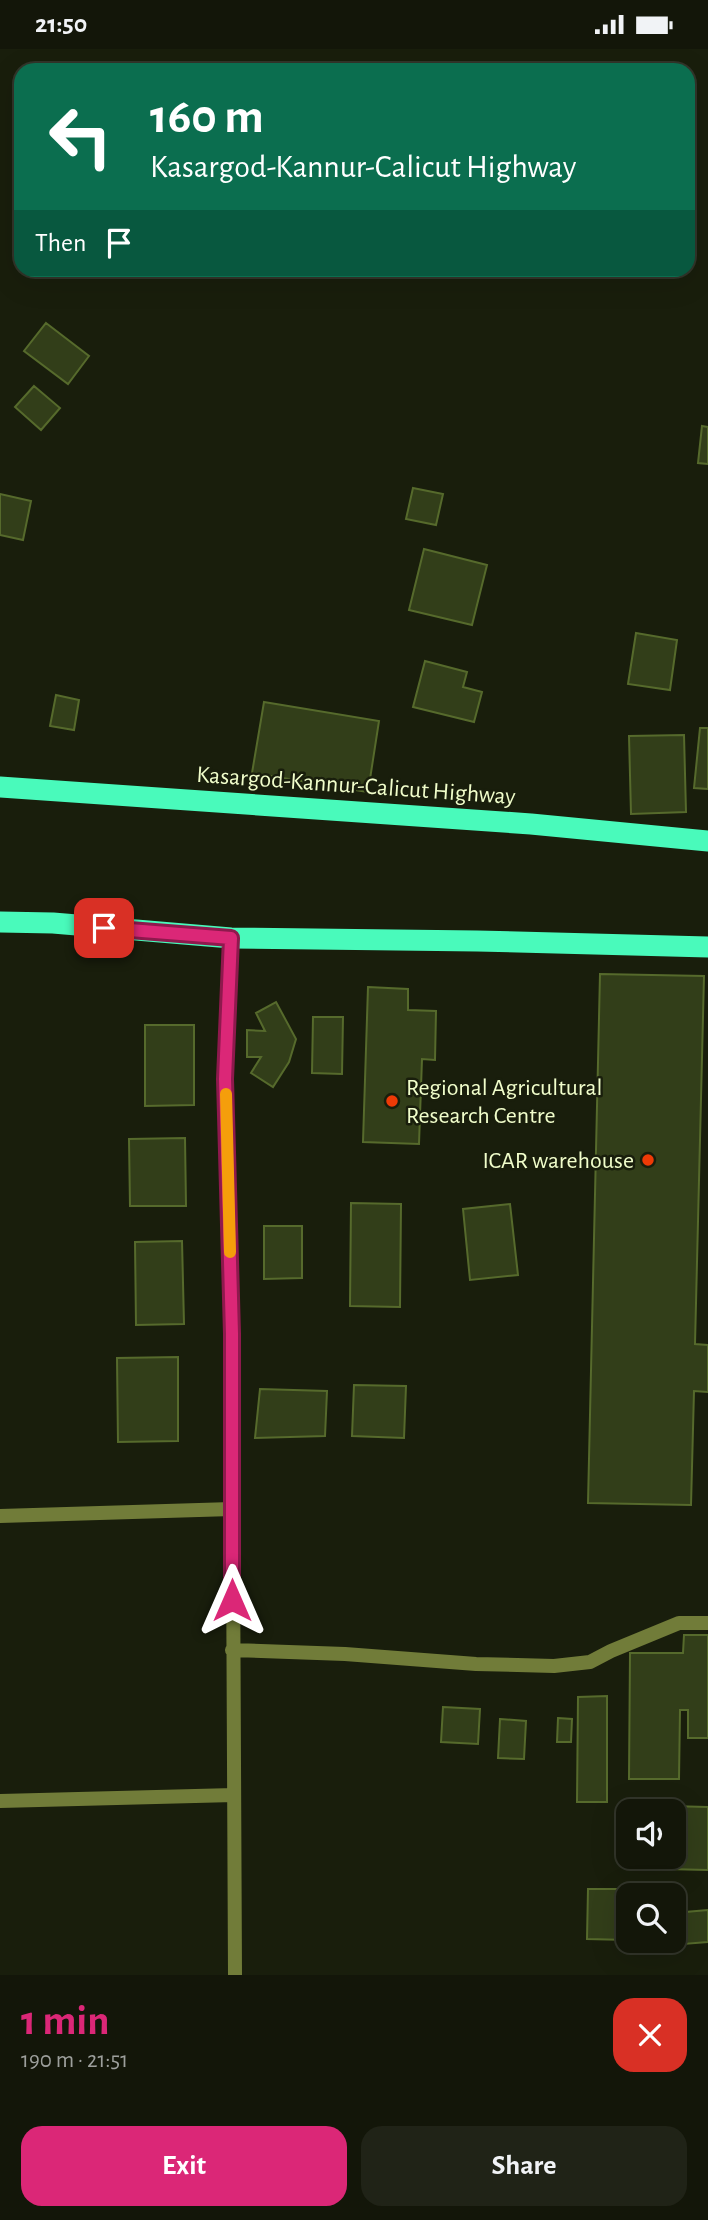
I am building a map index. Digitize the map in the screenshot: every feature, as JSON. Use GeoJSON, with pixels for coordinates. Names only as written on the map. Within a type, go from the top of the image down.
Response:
{"type":"FeatureCollection","features":[{"type":"Feature","properties":{"kind":"highway","name":"Kasargod-Kannur-Calicut Highway"},"geometry":{"type":"LineString","coordinates":[[0,787],[531,824],[708,841]]}},
{"type":"Feature","properties":{"kind":"highway"},"geometry":{"type":"LineString","coordinates":[[0,922],[53,923],[231,938],[708,947]]}},
{"type":"Feature","properties":{"kind":"street"},"geometry":{"type":"LineString","coordinates":[[231,938],[225,1079],[232,1334],[235,1975]]}},
{"type":"Feature","properties":{"kind":"street"},"geometry":{"type":"LineString","coordinates":[[0,1516],[232,1509]]}},
{"type":"Feature","properties":{"kind":"street"},"geometry":{"type":"LineString","coordinates":[[232,1650],[554,1666],[590,1662],[679,1623],[708,1623]]}},
{"type":"Feature","properties":{"kind":"street"},"geometry":{"type":"LineString","coordinates":[[0,1801],[234,1795]]}},
{"type":"Feature","properties":{"kind":"building"},"geometry":{"type":"Polygon","coordinates":[[[46,323],[89,356],[68,384],[24,351],[46,323]]]}},
{"type":"Feature","properties":{"kind":"building"},"geometry":{"type":"Polygon","coordinates":[[[34,386],[60,408],[41,430],[15,407],[34,386]]]}},
{"type":"Feature","properties":{"kind":"building"},"geometry":{"type":"Polygon","coordinates":[[[702,426],[708,427],[708,464],[698,463],[702,426]]]}},
{"type":"Feature","properties":{"kind":"building"},"geometry":{"type":"Polygon","coordinates":[[[413,488],[443,494],[436,525],[406,519],[413,488]]]}},
{"type":"Feature","properties":{"kind":"building"},"geometry":{"type":"Polygon","coordinates":[[[0,494],[31,501],[23,540],[0,535],[0,494]]]}},
{"type":"Feature","properties":{"kind":"building"},"geometry":{"type":"Polygon","coordinates":[[[424,549],[487,565],[472,625],[409,610],[424,549]]]}},
{"type":"Feature","properties":{"kind":"building"},"geometry":{"type":"Polygon","coordinates":[[[636,633],[677,640],[670,690],[628,684],[636,633]]]}},
{"type":"Feature","properties":{"kind":"building"},"geometry":{"type":"Polygon","coordinates":[[[425,661],[467,672],[463,687],[482,692],[474,722],[413,707],[425,661]]]}},
{"type":"Feature","properties":{"kind":"building"},"geometry":{"type":"Polygon","coordinates":[[[56,695],[79,700],[74,730],[50,726],[56,695]]]}},
{"type":"Feature","properties":{"kind":"building"},"geometry":{"type":"Polygon","coordinates":[[[264,702],[379,721],[368,792],[252,773],[264,702]]]}},
{"type":"Feature","properties":{"kind":"building"},"geometry":{"type":"Polygon","coordinates":[[[700,728],[708,728],[708,789],[694,788],[700,728]]]}},
{"type":"Feature","properties":{"kind":"building"},"geometry":{"type":"Polygon","coordinates":[[[684,735],[686,812],[631,814],[629,736],[684,735]]]}},
{"type":"Feature","properties":{"kind":"building","name":"ICAR warehouse"},"geometry":{"type":"Polygon","coordinates":[[[600,974],[704,976],[695,1344],[708,1345],[708,1392],[694,1391],[691,1505],[588,1503],[600,974]]]}},
{"type":"Feature","properties":{"kind":"building","name":"Regional Agricultural Research Centre"},"geometry":{"type":"Polygon","coordinates":[[[368,987],[408,989],[408,1010],[436,1011],[435,1060],[422,1059],[419,1144],[363,1142],[368,987]]]}},
{"type":"Feature","properties":{"kind":"building"},"geometry":{"type":"Polygon","coordinates":[[[276,1002],[296,1039],[289,1062],[273,1087],[251,1073],[261,1057],[247,1057],[247,1030],[265,1031],[256,1013],[276,1002]]]}},
{"type":"Feature","properties":{"kind":"building"},"geometry":{"type":"Polygon","coordinates":[[[313,1017],[343,1017],[342,1074],[312,1073],[313,1017]]]}},
{"type":"Feature","properties":{"kind":"building"},"geometry":{"type":"Polygon","coordinates":[[[145,1025],[194,1025],[194,1105],[145,1106],[145,1025]]]}},
{"type":"Feature","properties":{"kind":"building"},"geometry":{"type":"Polygon","coordinates":[[[185,1138],[186,1206],[130,1206],[129,1139],[185,1138]]]}},
{"type":"Feature","properties":{"kind":"building"},"geometry":{"type":"Polygon","coordinates":[[[351,1203],[401,1204],[400,1307],[350,1306],[351,1203]]]}},
{"type":"Feature","properties":{"kind":"building"},"geometry":{"type":"Polygon","coordinates":[[[510,1204],[518,1275],[470,1280],[463,1209],[510,1204]]]}},
{"type":"Feature","properties":{"kind":"building"},"geometry":{"type":"Polygon","coordinates":[[[264,1226],[302,1226],[302,1278],[264,1279],[264,1226]]]}},
{"type":"Feature","properties":{"kind":"building"},"geometry":{"type":"Polygon","coordinates":[[[182,1241],[184,1324],[136,1325],[135,1242],[182,1241]]]}},
{"type":"Feature","properties":{"kind":"building"},"geometry":{"type":"Polygon","coordinates":[[[178,1357],[178,1441],[118,1442],[117,1358],[178,1357]]]}},
{"type":"Feature","properties":{"kind":"building"},"geometry":{"type":"Polygon","coordinates":[[[354,1385],[406,1386],[404,1438],[352,1436],[354,1385]]]}},
{"type":"Feature","properties":{"kind":"building"},"geometry":{"type":"Polygon","coordinates":[[[260,1389],[327,1391],[325,1436],[255,1438],[260,1389]]]}},
{"type":"Feature","properties":{"kind":"building"},"geometry":{"type":"Polygon","coordinates":[[[260,1389],[327,1391],[325,1436],[255,1438],[260,1389]]]}},
{"type":"Feature","properties":{"kind":"building"},"geometry":{"type":"Polygon","coordinates":[[[684,1635],[708,1635],[708,1738],[688,1738],[688,1710],[680,1710],[679,1779],[629,1779],[630,1653],[683,1653],[684,1635]]]}},
{"type":"Feature","properties":{"kind":"building"},"geometry":{"type":"Polygon","coordinates":[[[607,1696],[607,1802],[577,1802],[578,1697],[607,1696]]]}},
{"type":"Feature","properties":{"kind":"building"},"geometry":{"type":"Polygon","coordinates":[[[443,1707],[480,1709],[478,1744],[441,1742],[443,1707]]]}},
{"type":"Feature","properties":{"kind":"building"},"geometry":{"type":"Polygon","coordinates":[[[558,1718],[572,1719],[571,1742],[557,1742],[558,1718]]]}},
{"type":"Feature","properties":{"kind":"building"},"geometry":{"type":"Polygon","coordinates":[[[500,1719],[526,1721],[524,1759],[498,1758],[500,1719]]]}},
{"type":"Feature","properties":{"kind":"building"},"geometry":{"type":"Polygon","coordinates":[[[686,1806],[708,1807],[708,1870],[666,1869],[686,1869],[686,1806]]]}},
{"type":"Feature","properties":{"kind":"building"},"geometry":{"type":"Polygon","coordinates":[[[588,1889],[616,1889],[616,1940],[587,1939],[588,1889]]]}},
{"type":"Feature","properties":{"kind":"building"},"geometry":{"type":"Polygon","coordinates":[[[708,1910],[708,1942],[686,1944],[686,1912],[708,1910]]]}},
{"type":"Feature","properties":{"kind":"slow traffic"},"geometry":{"type":"LineString","coordinates":[[226,1094],[230,1252]]}},
{"type":"Feature","properties":{"kind":"place","name":"Regional Agricultural Research Centre"},"geometry":{"type":"Point","coordinates":[392,1101]}},
{"type":"Feature","properties":{"kind":"place","name":"ICAR warehouse"},"geometry":{"type":"Point","coordinates":[648,1160]}},
{"type":"Feature","properties":{"kind":"route"},"geometry":{"type":"LineString","coordinates":[[104,928],[231,938],[225,1079],[232,1334],[232,1600]]}}]}
